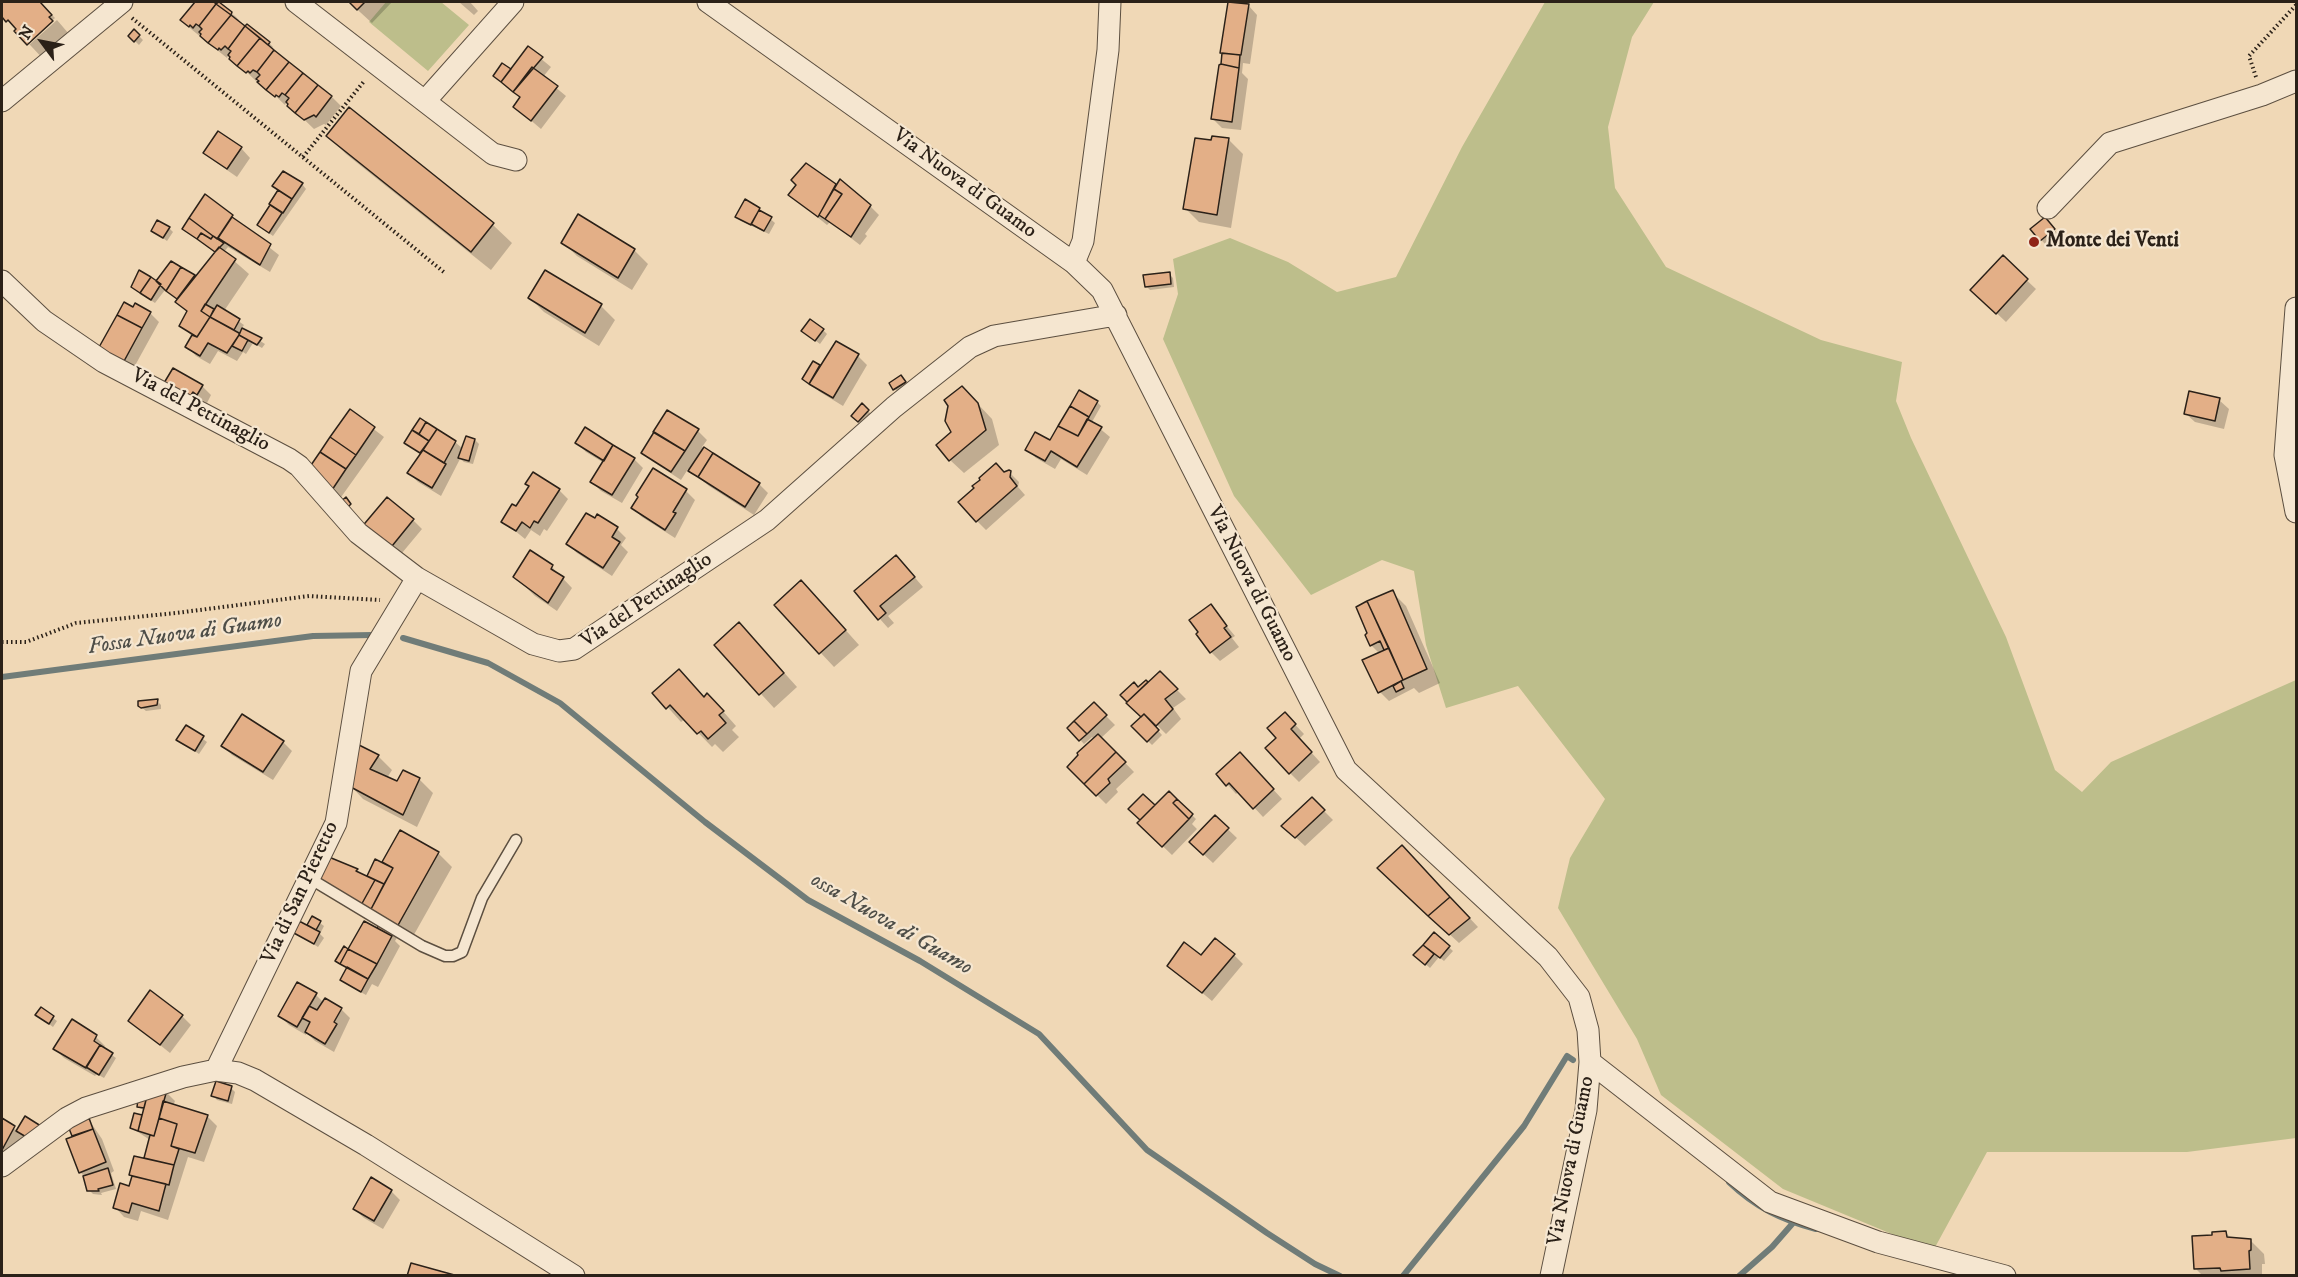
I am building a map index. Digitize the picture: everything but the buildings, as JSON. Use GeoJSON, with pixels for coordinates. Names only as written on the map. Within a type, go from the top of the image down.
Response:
{"type":"FeatureCollection","features":[{"type":"Feature","properties":{"kind":"street"},"geometry":{"type":"LineString","coordinates":[[296,2],[493,154],[516,160]]}},
{"type":"Feature","properties":{"kind":"street"},"geometry":{"type":"LineString","coordinates":[[425,101],[513,2]]}},
{"type":"Feature","properties":{"kind":"street","name":"Via Nuova di Guamo"},"geometry":{"type":"LineString","coordinates":[[708,2],[1074,263],[1102,290],[1346,770],[1548,957],[1580,997],[1588,1029],[1590,1062],[1586,1110],[1551,1275]]}},
{"type":"Feature","properties":{"kind":"street"},"geometry":{"type":"LineString","coordinates":[[1074,263],[1083,241],[1108,50],[1110,2]]}},
{"type":"Feature","properties":{"kind":"street"},"geometry":{"type":"LineString","coordinates":[[2,101],[112,5]]}},
{"type":"Feature","properties":{"kind":"street"},"geometry":{"type":"LineString","coordinates":[[2048,208],[2110,143],[2262,95],[2296,81]]}},
{"type":"Feature","properties":{"kind":"street","name":"Via del Pettinaglio"},"geometry":{"type":"LineString","coordinates":[[2,281],[44,321],[104,362],[299,466],[358,533],[417,578],[533,644],[559,651],[574,650],[767,520],[894,407],[970,346],[994,336],[1116,315]]}},
{"type":"Feature","properties":{"kind":"street"},"geometry":{"type":"LineString","coordinates":[[2296,308],[2285,455],[2296,512]]}},
{"type":"Feature","properties":{"kind":"street","name":"Via di San Pieretto"},"geometry":{"type":"LineString","coordinates":[[216,1070],[336,823],[361,670],[417,578]]}},
{"type":"Feature","properties":{"kind":"street"},"geometry":{"type":"LineString","coordinates":[[1590,1062],[1770,1202],[1878,1242],[2005,1275]]}},
{"type":"Feature","properties":{"kind":"street"},"geometry":{"type":"LineString","coordinates":[[2,1167],[67,1118],[86,1108],[183,1077],[216,1070],[238,1073],[255,1080],[366,1145],[549,1269],[574,1275]]}},
{"type":"Feature","properties":{"kind":"lane"},"geometry":{"type":"LineString","coordinates":[[309,878],[422,946],[446,956],[453,956],[462,952],[482,898],[516,840]]}},
{"type":"Feature","properties":{"kind":"path"},"geometry":{"type":"LineString","coordinates":[[112,5],[445,273]]}},
{"type":"Feature","properties":{"kind":"path"},"geometry":{"type":"LineString","coordinates":[[2262,95],[2249,56],[2296,5]]}},
{"type":"Feature","properties":{"kind":"path"},"geometry":{"type":"LineString","coordinates":[[303,157],[377,64]]}},
{"type":"Feature","properties":{"kind":"path"},"geometry":{"type":"LineString","coordinates":[[2,642],[26,642],[76,623],[309,596],[404,601]]}},
{"type":"Feature","properties":{"kind":"green space"},"geometry":{"type":"Polygon","coordinates":[[[386,2],[441,2],[469,25],[428,71],[369,22],[386,2]]]}},
{"type":"Feature","properties":{"kind":"green space"},"geometry":{"type":"Polygon","coordinates":[[[1545,2],[1654,2],[1632,37],[1608,127],[1615,188],[1666,267],[1821,340],[1902,362],[1896,401],[1911,438],[2006,637],[2055,770],[2082,792],[2111,762],[2296,680],[2296,1138],[2187,1152],[1987,1152],[1933,1251],[1783,1189],[1661,1095],[1637,1039],[1558,908],[1570,858],[1605,799],[1518,686],[1446,708],[1426,645],[1414,571],[1382,560],[1311,595],[1234,496],[1163,339],[1178,294],[1173,259],[1230,238],[1288,262],[1337,292],[1396,277],[1462,147],[1545,2]]]}},
{"type":"Feature","properties":{"kind":"waterway","name":"Fossa Nuova di Guamo"},"geometry":{"type":"LineString","coordinates":[[2,677],[313,636],[373,635]]}},
{"type":"Feature","properties":{"kind":"waterway","name":"ossa Nuova di Guamo"},"geometry":{"type":"LineString","coordinates":[[403,638],[488,663],[560,703],[705,822],[808,900],[920,961],[1039,1034],[1147,1150],[1267,1233],[1315,1264],[1340,1276]]}},
{"type":"Feature","properties":{"kind":"waterway"},"geometry":{"type":"LineString","coordinates":[[1403,1276],[1524,1126],[1567,1056],[1573,1060]]}},
{"type":"Feature","properties":{"kind":"waterway"},"geometry":{"type":"LineString","coordinates":[[1729,1182],[1749,1199],[1770,1212],[1816,1229]]}},
{"type":"Feature","properties":{"kind":"waterway"},"geometry":{"type":"LineString","coordinates":[[1739,1276],[1772,1247],[1793,1223]]}},
{"type":"Feature","properties":{"kind":"place","name":"Monte dei Venti"},"geometry":{"type":"Point","coordinates":[2034,242]}}]}
